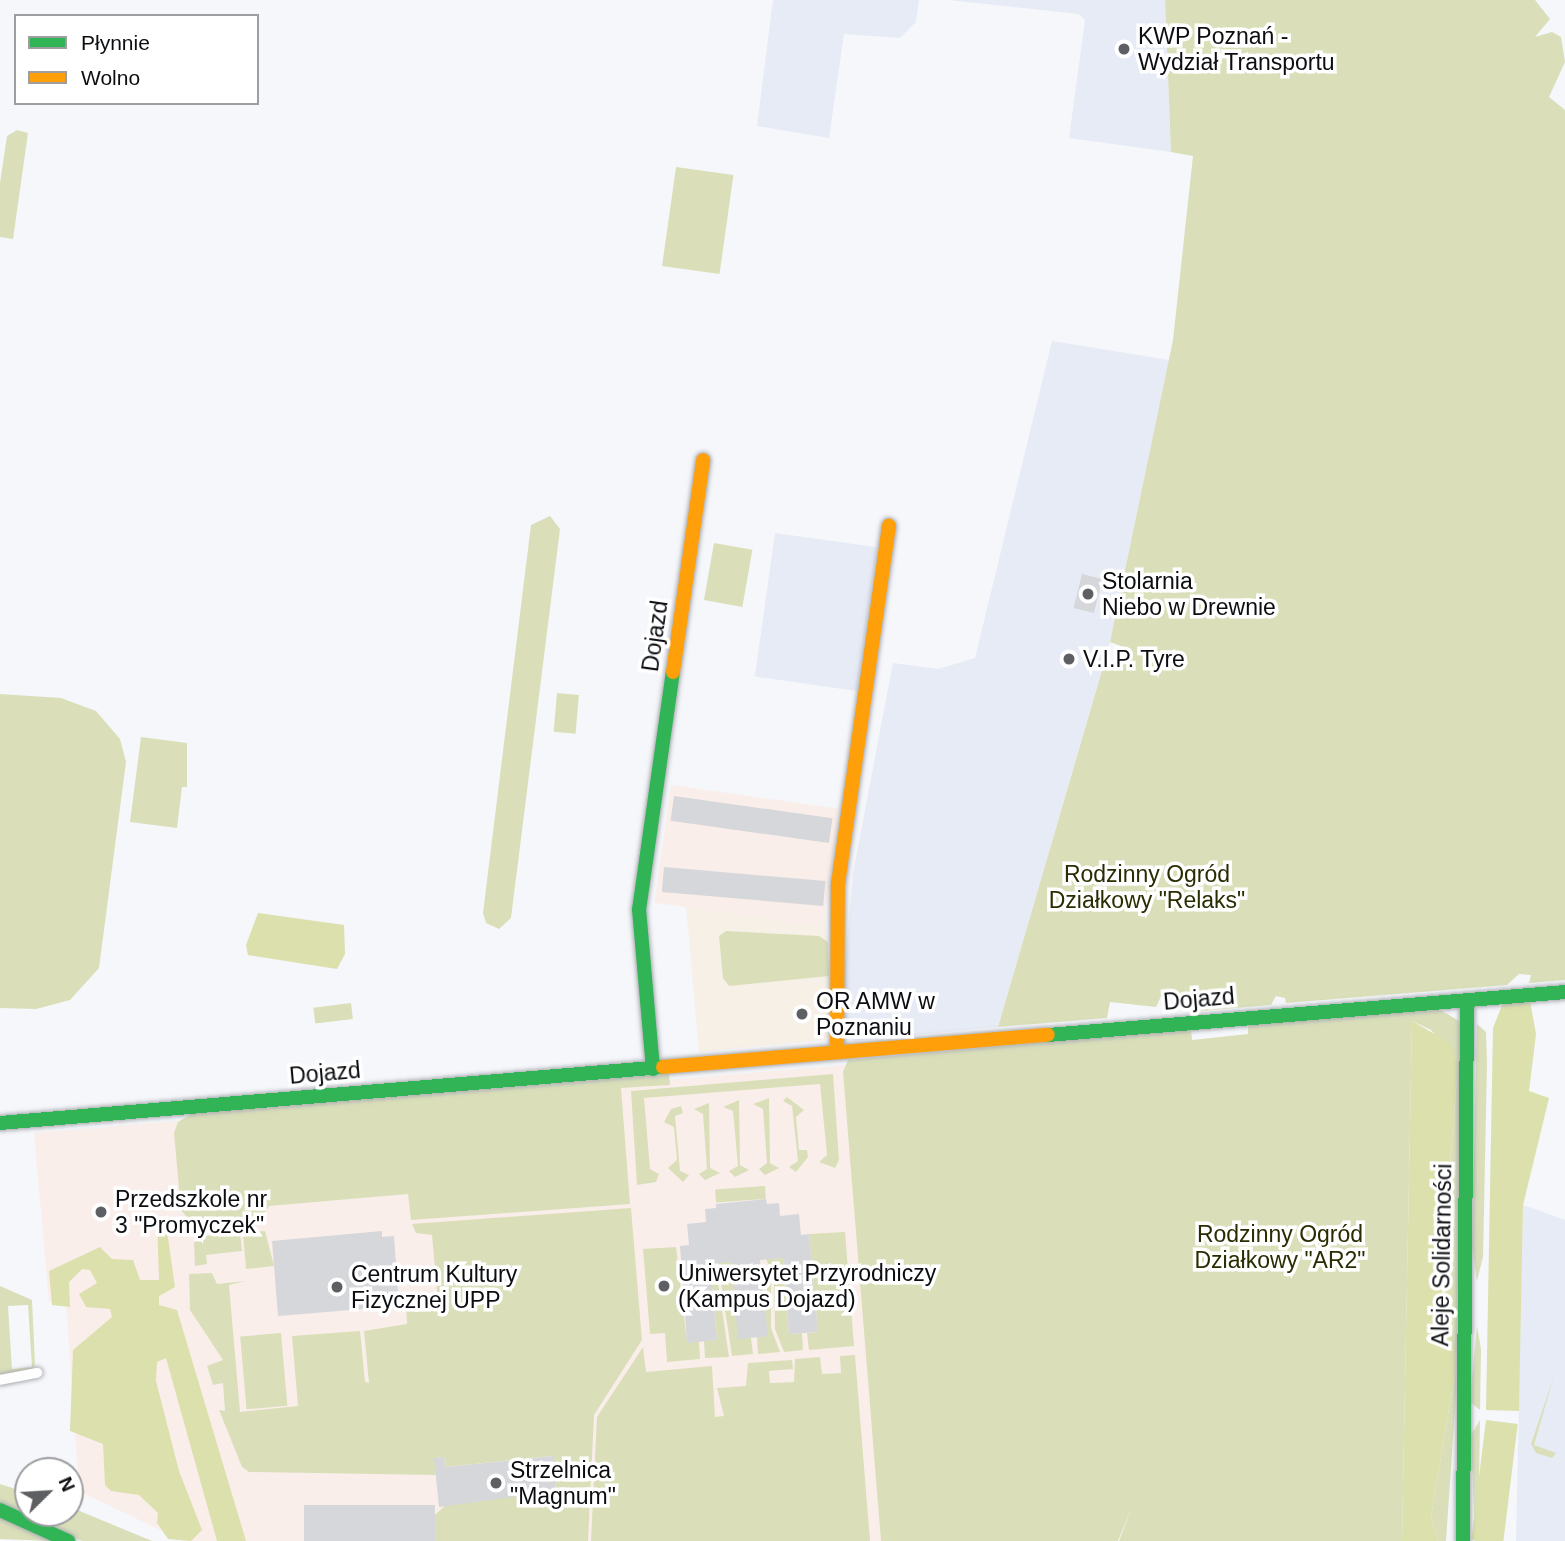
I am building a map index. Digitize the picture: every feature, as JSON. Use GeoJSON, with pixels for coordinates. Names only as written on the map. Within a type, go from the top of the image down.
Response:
{"type":"FeatureCollection","features":[{"type":"Feature","properties":{"kind":"street","name":"Dojazd"},"geometry":{"type":"LineString","coordinates":[[653,1069],[639,910],[703,460]]}},
{"type":"Feature","properties":{"kind":"street"},"geometry":{"type":"LineString","coordinates":[[837,1052],[838,884],[889,526]]}},
{"type":"Feature","properties":{"kind":"street","name":"Dojazd"},"geometry":{"type":"LineString","coordinates":[[0,1123],[1565,992]]}},
{"type":"Feature","properties":{"kind":"street","name":"Aleje Solidarności"},"geometry":{"type":"LineString","coordinates":[[1463,1541],[1461,1511],[1467,1000]]}},
{"type":"Feature","properties":{"kind":"street"},"geometry":{"type":"LineString","coordinates":[[0,1380],[37,1373]]}},
{"type":"Feature","properties":{"kind":"street"},"geometry":{"type":"LineString","coordinates":[[0,1510],[68,1541]]}},
{"type":"Feature","properties":{"kind":"street","name":"Aleje Solidarności"},"geometry":{"type":"LineString","coordinates":[[1456,1541],[1461,1511]]}},
{"type":"Feature","properties":{"kind":"shaded area"},"geometry":{"type":"Polygon","coordinates":[[[773,0],[919,0],[916,22],[900,38],[844,34],[829,138],[757,126],[773,0]]]}},
{"type":"Feature","properties":{"kind":"shaded area","name":"KWP Poznań - Wydział Transportu"},"geometry":{"type":"Polygon","coordinates":[[[948,0],[1165,0],[1171,152],[1069,138],[1085,20],[1079,14],[948,0]]]}},
{"type":"Feature","properties":{"kind":"shaded area"},"geometry":{"type":"Polygon","coordinates":[[[1052,341],[1169,360],[1110,642],[998,1027],[853,1041],[845,1029],[842,1002],[853,873],[893,663],[938,669],[975,658],[1052,341]]]}},
{"type":"Feature","properties":{"kind":"shaded area"},"geometry":{"type":"Polygon","coordinates":[[[775,533],[877,547],[857,691],[755,677],[775,533]]]}},
{"type":"Feature","properties":{"kind":"shaded area"},"geometry":{"type":"Polygon","coordinates":[[[671,785],[839,809],[823,927],[654,903],[671,785]]]}},
{"type":"Feature","properties":{"kind":"shaded area"},"geometry":{"type":"Polygon","coordinates":[[[686,905],[825,915],[833,1025],[826,1040],[699,1052],[686,905]]]}},
{"type":"Feature","properties":{"kind":"shaded area","name":"Uniwersytet Przyrodniczy (Kampus Dojazd)"},"geometry":{"type":"Polygon","coordinates":[[[1191,1036],[1107,1541],[183,1541],[84,1493],[84,1457],[77,1457],[66,1301],[49,1302],[34,1133],[1191,1036]]]}},
{"type":"Feature","properties":{"kind":"shaded area"},"geometry":{"type":"Polygon","coordinates":[[[1523,1205],[1565,1220],[1565,1541],[1516,1541],[1523,1205]]]}},
{"type":"Feature","properties":{"kind":"green space","name":"Rodzinny Ogród Działkowy \"Relaks\""},"geometry":{"type":"Polygon","coordinates":[[[1165,0],[1535,0],[1550,19],[1535,37],[1552,32],[1561,37],[1565,62],[1549,97],[1565,110],[1565,980],[1529,983],[1531,975],[1519,974],[1507,985],[1286,1003],[1285,998],[1276,996],[1271,1005],[1201,1011],[1198,1006],[1182,1006],[1183,997],[1164,990],[1156,1007],[1110,1002],[1107,1018],[998,1027],[1105,660],[1117,663],[1121,646],[1110,642],[1173,340],[1193,156],[1171,152],[1165,0]]]}},
{"type":"Feature","properties":{"kind":"green space"},"geometry":{"type":"Polygon","coordinates":[[[17,130],[28,133],[13,239],[0,237],[0,183],[7,136],[17,130]]]}},
{"type":"Feature","properties":{"kind":"green space"},"geometry":{"type":"Polygon","coordinates":[[[676,167],[733,175],[720,274],[662,266],[676,167]]]}},
{"type":"Feature","properties":{"kind":"green space"},"geometry":{"type":"Polygon","coordinates":[[[550,516],[560,529],[511,918],[499,929],[486,923],[483,913],[531,525],[550,516]]]}},
{"type":"Feature","properties":{"kind":"green space"},"geometry":{"type":"Polygon","coordinates":[[[714,543],[752,550],[742,607],[704,600],[714,543]]]}},
{"type":"Feature","properties":{"kind":"green space"},"geometry":{"type":"Polygon","coordinates":[[[557,693],[579,695],[576,734],[554,732],[557,693]]]}},
{"type":"Feature","properties":{"kind":"green space"},"geometry":{"type":"Polygon","coordinates":[[[0,694],[61,698],[96,711],[120,739],[126,762],[99,968],[70,1000],[36,1009],[0,1008],[0,694]]]}},
{"type":"Feature","properties":{"kind":"green space"},"geometry":{"type":"Polygon","coordinates":[[[141,737],[187,743],[187,787],[182,787],[177,828],[130,822],[141,737]]]}},
{"type":"Feature","properties":{"kind":"green space"},"geometry":{"type":"Polygon","coordinates":[[[258,913],[344,925],[345,954],[337,969],[248,955],[246,945],[258,913]]]}},
{"type":"Feature","properties":{"kind":"green space"},"geometry":{"type":"Polygon","coordinates":[[[726,931],[819,936],[828,942],[829,976],[729,986],[723,978],[719,936],[726,931]]]}},
{"type":"Feature","properties":{"kind":"green space"},"geometry":{"type":"Polygon","coordinates":[[[1530,1001],[1536,1034],[1529,1091],[1549,1098],[1523,1205],[1519,1411],[1486,1410],[1493,1028],[1503,1003],[1530,1001]]]}},
{"type":"Feature","properties":{"kind":"green space"},"geometry":{"type":"Polygon","coordinates":[[[351,1003],[353,1019],[315,1024],[313,1008],[351,1003]]]}},
{"type":"Feature","properties":{"kind":"green space","name":"Rodzinny Ogród Działkowy \"AR2\""},"geometry":{"type":"Polygon","coordinates":[[[1439,1009],[1459,1021],[1462,1035],[1456,1394],[1446,1541],[1438,1541],[1431,1516],[1456,1367],[1447,1203],[1458,1062],[1431,1030],[1412,1021],[1402,1541],[1119,1541],[1133,1504],[1118,1541],[881,1541],[843,1072],[848,1060],[1191,1029],[1192,1040],[1248,1034],[1248,1025],[1439,1009]]]}},
{"type":"Feature","properties":{"kind":"green space"},"geometry":{"type":"Polygon","coordinates":[[[1412,1021],[1450,1043],[1458,1062],[1447,1203],[1456,1367],[1431,1516],[1438,1541],[1402,1541],[1412,1021]]]}},
{"type":"Feature","properties":{"kind":"green space"},"geometry":{"type":"Polygon","coordinates":[[[1477,1024],[1486,1032],[1487,1063],[1483,1257],[1477,1281],[1472,1247],[1477,1024]]]}},
{"type":"Feature","properties":{"kind":"green space"},"geometry":{"type":"Polygon","coordinates":[[[669,1074],[670,1085],[621,1088],[630,1204],[411,1220],[408,1194],[269,1206],[263,1216],[206,1221],[190,1221],[181,1210],[174,1133],[178,1122],[191,1114],[669,1074]]]}},
{"type":"Feature","properties":{"kind":"green space"},"geometry":{"type":"Polygon","coordinates":[[[833,1074],[839,1160],[835,1168],[819,1162],[827,1155],[820,1084],[644,1098],[650,1169],[659,1174],[656,1182],[637,1185],[631,1091],[833,1074]]]}},
{"type":"Feature","properties":{"kind":"green space"},"geometry":{"type":"Polygon","coordinates":[[[787,1097],[804,1110],[796,1117],[799,1150],[807,1150],[808,1157],[796,1172],[789,1167],[798,1161],[792,1106],[783,1101],[787,1097]]]}},
{"type":"Feature","properties":{"kind":"green space"},"geometry":{"type":"Polygon","coordinates":[[[769,1098],[770,1163],[779,1168],[765,1175],[759,1169],[767,1163],[763,1109],[753,1104],[769,1098]]]}},
{"type":"Feature","properties":{"kind":"green space"},"geometry":{"type":"Polygon","coordinates":[[[739,1100],[740,1165],[749,1170],[735,1177],[729,1171],[738,1166],[733,1111],[723,1107],[739,1100]]]}},
{"type":"Feature","properties":{"kind":"green space"},"geometry":{"type":"Polygon","coordinates":[[[709,1103],[710,1168],[720,1173],[705,1180],[699,1174],[707,1169],[703,1114],[694,1109],[709,1103]]]}},
{"type":"Feature","properties":{"kind":"green space"},"geometry":{"type":"Polygon","coordinates":[[[681,1106],[683,1113],[675,1116],[680,1171],[689,1175],[683,1182],[668,1168],[677,1160],[674,1127],[664,1122],[671,1109],[681,1106]]]}},
{"type":"Feature","properties":{"kind":"green space"},"geometry":{"type":"Polygon","coordinates":[[[765,1186],[766,1199],[716,1202],[715,1189],[765,1186]]]}},
{"type":"Feature","properties":{"kind":"green space"},"geometry":{"type":"Polygon","coordinates":[[[631,1208],[642,1340],[594,1415],[588,1541],[435,1541],[435,1515],[449,1502],[556,1491],[552,1456],[445,1467],[444,1457],[435,1458],[436,1475],[249,1472],[242,1467],[219,1410],[225,1411],[223,1383],[213,1385],[207,1366],[223,1360],[190,1310],[189,1274],[212,1273],[217,1284],[246,1281],[229,1285],[240,1412],[298,1406],[292,1336],[360,1331],[365,1382],[369,1383],[364,1331],[407,1324],[406,1305],[438,1302],[432,1235],[416,1233],[412,1224],[631,1208]]]}},
{"type":"Feature","properties":{"kind":"green space"},"geometry":{"type":"Polygon","coordinates":[[[157,1220],[166,1224],[175,1287],[159,1296],[159,1305],[177,1310],[246,1541],[217,1541],[166,1358],[157,1362],[156,1381],[179,1471],[202,1530],[191,1541],[168,1539],[157,1523],[158,1513],[139,1495],[111,1491],[105,1485],[103,1444],[70,1431],[73,1350],[112,1317],[110,1309],[86,1307],[79,1294],[97,1283],[90,1270],[82,1269],[69,1282],[70,1307],[52,1305],[49,1271],[100,1247],[112,1259],[133,1260],[140,1280],[159,1280],[157,1220]]]}},
{"type":"Feature","properties":{"kind":"green space"},"geometry":{"type":"Polygon","coordinates":[[[265,1231],[274,1266],[246,1269],[243,1233],[265,1231]]]}},
{"type":"Feature","properties":{"kind":"green space"},"geometry":{"type":"Polygon","coordinates":[[[845,1232],[854,1346],[809,1350],[807,1333],[818,1332],[809,1234],[845,1232]]]}},
{"type":"Feature","properties":{"kind":"green space"},"geometry":{"type":"Polygon","coordinates":[[[240,1233],[242,1251],[206,1255],[207,1264],[195,1266],[194,1243],[201,1236],[240,1233]]]}},
{"type":"Feature","properties":{"kind":"green space"},"geometry":{"type":"Polygon","coordinates":[[[676,1247],[687,1342],[699,1342],[700,1359],[667,1362],[665,1333],[650,1334],[643,1249],[676,1247]]]}},
{"type":"Feature","properties":{"kind":"green space"},"geometry":{"type":"Polygon","coordinates":[[[783,1258],[789,1334],[802,1333],[803,1350],[784,1352],[775,1329],[774,1277],[766,1259],[783,1258]]]}},
{"type":"Feature","properties":{"kind":"green space"},"geometry":{"type":"Polygon","coordinates":[[[731,1262],[753,1354],[732,1356],[718,1263],[731,1262]]]}},
{"type":"Feature","properties":{"kind":"green space"},"geometry":{"type":"Polygon","coordinates":[[[715,1263],[729,1357],[705,1358],[704,1341],[717,1340],[710,1264],[715,1263]]]}},
{"type":"Feature","properties":{"kind":"green space"},"geometry":{"type":"Polygon","coordinates":[[[762,1270],[771,1275],[771,1328],[780,1352],[758,1354],[757,1337],[767,1336],[762,1270]]]}},
{"type":"Feature","properties":{"kind":"green space"},"geometry":{"type":"Polygon","coordinates":[[[0,1286],[32,1300],[35,1365],[29,1372],[0,1374],[0,1286]],[[28,1305],[8,1306],[12,1369],[32,1367],[28,1305]]]}},
{"type":"Feature","properties":{"kind":"green space"},"geometry":{"type":"Polygon","coordinates":[[[1477,1326],[1481,1349],[1480,1410],[1470,1402],[1477,1326]]]}},
{"type":"Feature","properties":{"kind":"green space"},"geometry":{"type":"Polygon","coordinates":[[[281,1333],[287,1406],[247,1409],[240,1337],[281,1333]]]}},
{"type":"Feature","properties":{"kind":"green space"},"geometry":{"type":"Polygon","coordinates":[[[643,1347],[646,1372],[712,1366],[715,1417],[724,1416],[717,1388],[746,1386],[748,1363],[792,1360],[793,1369],[769,1371],[770,1383],[794,1382],[795,1359],[820,1357],[822,1374],[841,1373],[840,1356],[855,1355],[870,1541],[591,1541],[597,1417],[643,1347]]]}},
{"type":"Feature","properties":{"kind":"green space"},"geometry":{"type":"Polygon","coordinates":[[[1554,1376],[1534,1445],[1556,1453],[1552,1458],[1536,1453],[1531,1444],[1554,1376]]]}},
{"type":"Feature","properties":{"kind":"green space"},"geometry":{"type":"Polygon","coordinates":[[[1480,1420],[1478,1541],[1475,1541],[1471,1435],[1480,1420]]]}},
{"type":"Feature","properties":{"kind":"green space"},"geometry":{"type":"Polygon","coordinates":[[[1486,1420],[1518,1424],[1503,1541],[1471,1540],[1486,1420]]]}},
{"type":"Feature","properties":{"kind":"green space"},"geometry":{"type":"Polygon","coordinates":[[[0,1484],[14,1488],[14,1509],[0,1503],[0,1484]]]}},
{"type":"Feature","properties":{"kind":"green space"},"geometry":{"type":"Polygon","coordinates":[[[84,1513],[152,1541],[82,1541],[52,1527],[84,1527],[84,1513]]]}},
{"type":"Feature","properties":{"kind":"green space"},"geometry":{"type":"Polygon","coordinates":[[[0,1517],[14,1523],[14,1527],[22,1527],[52,1541],[0,1539],[0,1517]]]}},
{"type":"Feature","properties":{"kind":"building","name":"Stolarnia Niebo w Drewnie"},"geometry":{"type":"Polygon","coordinates":[[[1082,574],[1102,579],[1094,613],[1074,608],[1082,574]]]}},
{"type":"Feature","properties":{"kind":"building"},"geometry":{"type":"Polygon","coordinates":[[[674,796],[832,818],[829,843],[671,821],[674,796]]]}},
{"type":"Feature","properties":{"kind":"building"},"geometry":{"type":"Polygon","coordinates":[[[664,867],[825,881],[823,906],[662,892],[664,867]]]}},
{"type":"Feature","properties":{"kind":"building"},"geometry":{"type":"Polygon","coordinates":[[[766,1199],[767,1204],[779,1203],[780,1216],[799,1214],[801,1235],[809,1234],[818,1332],[789,1334],[783,1258],[760,1260],[768,1336],[738,1339],[731,1262],[710,1264],[717,1340],[687,1343],[680,1246],[689,1245],[687,1224],[706,1222],[705,1209],[716,1208],[716,1204],[766,1199]]]}},
{"type":"Feature","properties":{"kind":"building","name":"Centrum Kultury Fizycznej UPP"},"geometry":{"type":"Polygon","coordinates":[[[382,1231],[382,1237],[394,1236],[399,1306],[278,1316],[272,1241],[382,1231]]]}},
{"type":"Feature","properties":{"kind":"building","name":"Strzelnica \"Magnum\""},"geometry":{"type":"Polygon","coordinates":[[[553,1456],[556,1491],[439,1507],[434,1458],[444,1457],[445,1467],[553,1456]]]}},
{"type":"Feature","properties":{"kind":"building"},"geometry":{"type":"Polygon","coordinates":[[[304,1505],[435,1505],[435,1541],[304,1541],[304,1505]]]}},
{"type":"Feature","properties":{"kind":"traffic: fast"},"geometry":{"type":"LineString","coordinates":[[653,1069],[639,910],[673,672]]}},
{"type":"Feature","properties":{"kind":"traffic: fast"},"geometry":{"type":"LineString","coordinates":[[1048,1035],[1565,992]]}},
{"type":"Feature","properties":{"kind":"traffic: fast"},"geometry":{"type":"LineString","coordinates":[[1463,1541],[1467,1000]]}},
{"type":"Feature","properties":{"kind":"traffic: fast"},"geometry":{"type":"LineString","coordinates":[[0,1123],[663,1067]]}},
{"type":"Feature","properties":{"kind":"traffic: fast"},"geometry":{"type":"LineString","coordinates":[[0,1510],[68,1541]]}},
{"type":"Feature","properties":{"kind":"traffic: slow"},"geometry":{"type":"LineString","coordinates":[[673,672],[703,460]]}},
{"type":"Feature","properties":{"kind":"traffic: slow"},"geometry":{"type":"LineString","coordinates":[[837,1052],[838,884],[889,526]]}},
{"type":"Feature","properties":{"kind":"traffic: slow"},"geometry":{"type":"LineString","coordinates":[[663,1067],[1048,1035]]}},
{"type":"Feature","properties":{"kind":"place","name":"KWP Poznań - Wydział Transportu"},"geometry":{"type":"Point","coordinates":[1124,49]}},
{"type":"Feature","properties":{"kind":"place","name":"Stolarnia Niebo w Drewnie"},"geometry":{"type":"Point","coordinates":[1088,594]}},
{"type":"Feature","properties":{"kind":"place","name":"V.I.P. Tyre"},"geometry":{"type":"Point","coordinates":[1069,659]}},
{"type":"Feature","properties":{"kind":"place","name":"OR AMW w Poznaniu"},"geometry":{"type":"Point","coordinates":[802,1014]}},
{"type":"Feature","properties":{"kind":"place","name":"Przedszkole nr 3 \"Promyczek\""},"geometry":{"type":"Point","coordinates":[101,1212]}},
{"type":"Feature","properties":{"kind":"place","name":"Uniwersytet Przyrodniczy (Kampus Dojazd)"},"geometry":{"type":"Point","coordinates":[664,1286]}},
{"type":"Feature","properties":{"kind":"place","name":"Centrum Kultury Fizycznej UPP"},"geometry":{"type":"Point","coordinates":[337,1287]}},
{"type":"Feature","properties":{"kind":"place","name":"Strzelnica \"Magnum\""},"geometry":{"type":"Point","coordinates":[496,1483]}}]}
